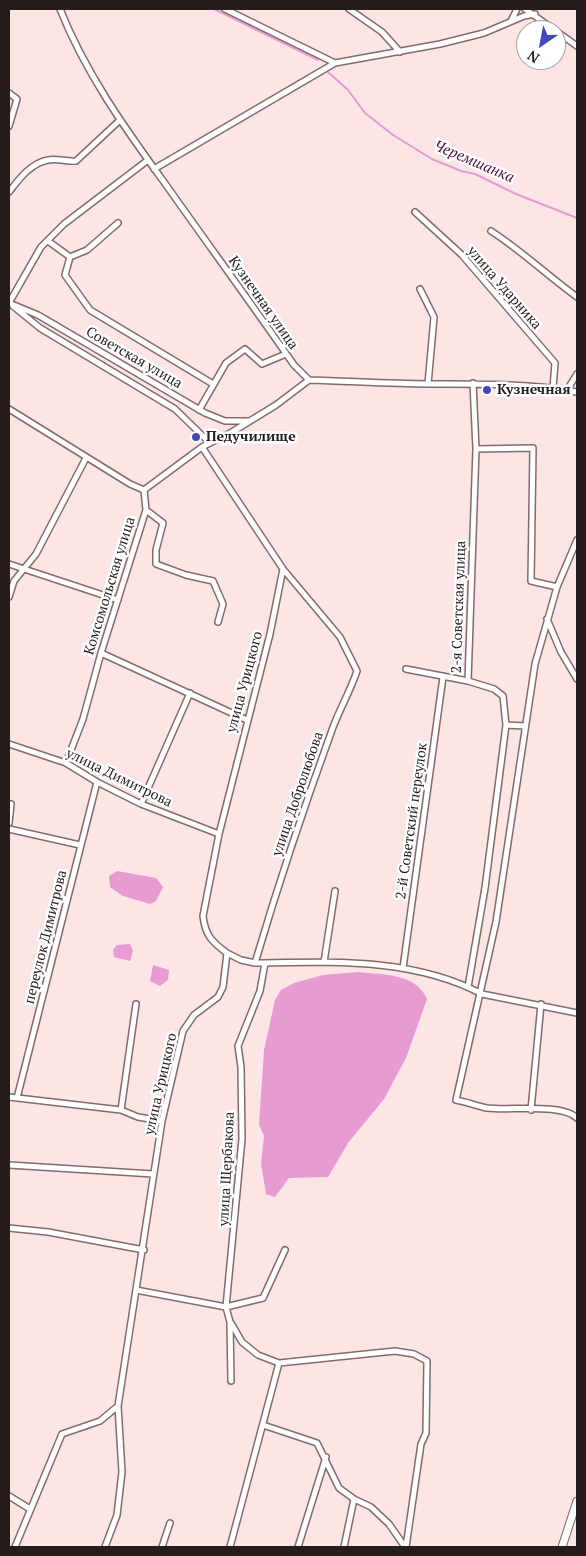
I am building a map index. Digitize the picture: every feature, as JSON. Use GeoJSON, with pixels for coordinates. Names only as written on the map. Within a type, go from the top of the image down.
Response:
{"type":"FeatureCollection","features":[{"type":"Feature","properties":{"kind":"street","name":"Кузнечная улица"},"geometry":{"type":"LineString","coordinates":[[60,9],[87,66],[120,120],[286,354],[309,380]]}},
{"type":"Feature","properties":{"kind":"street"},"geometry":{"type":"LineString","coordinates":[[225,9],[334,63]]}},
{"type":"Feature","properties":{"kind":"street"},"geometry":{"type":"LineString","coordinates":[[349,9],[382,32],[400,52]]}},
{"type":"Feature","properties":{"kind":"street"},"geometry":{"type":"LineString","coordinates":[[511,21],[517,9]]}},
{"type":"Feature","properties":{"kind":"street"},"geometry":{"type":"LineString","coordinates":[[525,9],[535,14],[577,46]]}},
{"type":"Feature","properties":{"kind":"street"},"geometry":{"type":"LineString","coordinates":[[154,169],[334,63],[400,52],[484,33],[511,21],[535,14]]}},
{"type":"Feature","properties":{"kind":"street"},"geometry":{"type":"LineString","coordinates":[[9,93],[16,99],[9,126]]}},
{"type":"Feature","properties":{"kind":"street"},"geometry":{"type":"LineString","coordinates":[[9,192],[26,172],[40,162],[50,160],[76,161],[120,120]]}},
{"type":"Feature","properties":{"kind":"street"},"geometry":{"type":"LineString","coordinates":[[9,303],[42,247],[64,224],[148,160]]}},
{"type":"Feature","properties":{"kind":"street","name":"улица Ударника"},"geometry":{"type":"LineString","coordinates":[[415,212],[462,255],[555,363],[553,388]]}},
{"type":"Feature","properties":{"kind":"street"},"geometry":{"type":"LineString","coordinates":[[70,257],[87,250],[118,223]]}},
{"type":"Feature","properties":{"kind":"street"},"geometry":{"type":"LineString","coordinates":[[491,231],[521,250],[547,275],[577,297]]}},
{"type":"Feature","properties":{"kind":"street"},"geometry":{"type":"LineString","coordinates":[[48,241],[70,257]]}},
{"type":"Feature","properties":{"kind":"street"},"geometry":{"type":"LineString","coordinates":[[70,257],[65,275],[90,310],[213,384]]}},
{"type":"Feature","properties":{"kind":"street"},"geometry":{"type":"LineString","coordinates":[[420,290],[434,317],[428,384]]}},
{"type":"Feature","properties":{"kind":"street","name":"Советская улица"},"geometry":{"type":"LineString","coordinates":[[9,303],[38,315],[200,410],[225,421],[250,421]]}},
{"type":"Feature","properties":{"kind":"street","name":"Советская улица"},"geometry":{"type":"LineString","coordinates":[[9,303],[40,328],[175,409],[210,443]]}},
{"type":"Feature","properties":{"kind":"street"},"geometry":{"type":"LineString","coordinates":[[200,410],[226,363],[245,349],[262,364],[286,354]]}},
{"type":"Feature","properties":{"kind":"street"},"geometry":{"type":"LineString","coordinates":[[567,390],[577,374]]}},
{"type":"Feature","properties":{"kind":"street"},"geometry":{"type":"LineString","coordinates":[[9,409],[86,458],[130,484],[144,490],[202,447],[276,405],[309,380],[428,384],[474,383],[553,388],[577,392]]}},
{"type":"Feature","properties":{"kind":"street","name":"2-я Советская улица"},"geometry":{"type":"LineString","coordinates":[[468,987],[479,926],[506,725],[503,696],[494,689],[468,681],[476,449],[474,383]]}},
{"type":"Feature","properties":{"kind":"street"},"geometry":{"type":"LineString","coordinates":[[202,447],[283,569]]}},
{"type":"Feature","properties":{"kind":"street"},"geometry":{"type":"LineString","coordinates":[[476,449],[533,448],[531,581],[557,587]]}},
{"type":"Feature","properties":{"kind":"street"},"geometry":{"type":"LineString","coordinates":[[9,597],[14,582],[36,554],[86,458]]}},
{"type":"Feature","properties":{"kind":"street","name":"Комсомольская улица"},"geometry":{"type":"LineString","coordinates":[[66,763],[83,719],[101,653],[146,510],[144,490]]}},
{"type":"Feature","properties":{"kind":"street"},"geometry":{"type":"LineString","coordinates":[[146,510],[164,523],[156,550],[156,564],[186,575],[213,581],[223,604],[218,622]]}},
{"type":"Feature","properties":{"kind":"street"},"geometry":{"type":"LineString","coordinates":[[577,540],[557,587],[535,664],[496,922],[482,994],[456,1100],[488,1108],[572,1113],[577,1118]]}},
{"type":"Feature","properties":{"kind":"street"},"geometry":{"type":"LineString","coordinates":[[9,564],[118,600]]}},
{"type":"Feature","properties":{"kind":"street","name":"улица Добролюбова"},"geometry":{"type":"LineString","coordinates":[[255,963],[278,886],[337,714],[350,691],[357,671],[340,637],[283,569]]}},
{"type":"Feature","properties":{"kind":"street","name":"улица Урицкого"},"geometry":{"type":"LineString","coordinates":[[105,1547],[117,1515],[122,1472],[118,1406],[144,1250],[153,1174],[162,1121],[183,1031],[194,1015],[218,997],[223,987],[227,953],[210,940],[205,930],[204,916],[219,834],[246,720],[270,634],[283,569]]}},
{"type":"Feature","properties":{"kind":"street"},"geometry":{"type":"LineString","coordinates":[[547,618],[561,652],[577,679]]}},
{"type":"Feature","properties":{"kind":"street"},"geometry":{"type":"LineString","coordinates":[[101,653],[190,692],[246,720]]}},
{"type":"Feature","properties":{"kind":"street"},"geometry":{"type":"LineString","coordinates":[[406,669],[468,681]]}},
{"type":"Feature","properties":{"kind":"street","name":"2-й Советский переулок"},"geometry":{"type":"LineString","coordinates":[[403,968],[443,677]]}},
{"type":"Feature","properties":{"kind":"street"},"geometry":{"type":"LineString","coordinates":[[141,804],[190,692]]}},
{"type":"Feature","properties":{"kind":"street"},"geometry":{"type":"LineString","coordinates":[[506,725],[526,726]]}},
{"type":"Feature","properties":{"kind":"street","name":"улица Димитрова"},"geometry":{"type":"LineString","coordinates":[[9,744],[66,763],[97,782],[141,804],[219,834]]}},
{"type":"Feature","properties":{"kind":"street","name":"переулок Димитрова"},"geometry":{"type":"LineString","coordinates":[[17,1098],[97,782]]}},
{"type":"Feature","properties":{"kind":"street"},"geometry":{"type":"LineString","coordinates":[[9,823],[11,804]]}},
{"type":"Feature","properties":{"kind":"street"},"geometry":{"type":"LineString","coordinates":[[9,829],[80,845]]}},
{"type":"Feature","properties":{"kind":"street"},"geometry":{"type":"LineString","coordinates":[[324,962],[335,891]]}},
{"type":"Feature","properties":{"kind":"street"},"geometry":{"type":"LineString","coordinates":[[227,953],[240,960],[255,963],[368,963],[403,968],[468,987],[482,994],[541,1004],[577,1013]]}},
{"type":"Feature","properties":{"kind":"street","name":"улица Щербакова"},"geometry":{"type":"LineString","coordinates":[[231,1381],[230,1322],[226,1307],[242,1139],[241,1067],[238,1046],[260,991],[266,963]]}},
{"type":"Feature","properties":{"kind":"street"},"geometry":{"type":"LineString","coordinates":[[120,1110],[136,1004]]}},
{"type":"Feature","properties":{"kind":"street"},"geometry":{"type":"LineString","coordinates":[[531,1110],[541,1004]]}},
{"type":"Feature","properties":{"kind":"street"},"geometry":{"type":"LineString","coordinates":[[9,1097],[120,1110],[138,1117],[162,1121]]}},
{"type":"Feature","properties":{"kind":"street"},"geometry":{"type":"LineString","coordinates":[[9,1165],[153,1174]]}},
{"type":"Feature","properties":{"kind":"street"},"geometry":{"type":"LineString","coordinates":[[9,1228],[48,1232],[144,1250]]}},
{"type":"Feature","properties":{"kind":"street"},"geometry":{"type":"LineString","coordinates":[[136,1290],[226,1307],[263,1298],[285,1250]]}},
{"type":"Feature","properties":{"kind":"street"},"geometry":{"type":"LineString","coordinates":[[230,1322],[242,1342],[258,1355],[280,1363],[395,1351],[414,1354],[427,1362],[426,1433],[421,1444],[406,1547]]}},
{"type":"Feature","properties":{"kind":"street"},"geometry":{"type":"LineString","coordinates":[[230,1547],[280,1363]]}},
{"type":"Feature","properties":{"kind":"street"},"geometry":{"type":"LineString","coordinates":[[15,1547],[62,1434],[100,1421],[118,1406]]}},
{"type":"Feature","properties":{"kind":"street"},"geometry":{"type":"LineString","coordinates":[[263,1425],[317,1443],[326,1457],[339,1488],[354,1499],[372,1507],[390,1524],[406,1547]]}},
{"type":"Feature","properties":{"kind":"street"},"geometry":{"type":"LineString","coordinates":[[298,1547],[326,1457]]}},
{"type":"Feature","properties":{"kind":"street"},"geometry":{"type":"LineString","coordinates":[[9,1496],[30,1508]]}},
{"type":"Feature","properties":{"kind":"street"},"geometry":{"type":"LineString","coordinates":[[344,1547],[354,1499]]}},
{"type":"Feature","properties":{"kind":"street"},"geometry":{"type":"LineString","coordinates":[[562,1547],[577,1501]]}},
{"type":"Feature","properties":{"kind":"street"},"geometry":{"type":"LineString","coordinates":[[162,1547],[170,1523]]}},
{"type":"Feature","properties":{"kind":"shaded area"},"geometry":{"type":"Polygon","coordinates":[[[117,871],[156,878],[163,887],[156,901],[150,904],[123,896],[110,887],[109,876],[117,871]]]}},
{"type":"Feature","properties":{"kind":"shaded area"},"geometry":{"type":"Polygon","coordinates":[[[130,944],[133,951],[130,961],[114,957],[113,950],[117,945],[130,944]]]}},
{"type":"Feature","properties":{"kind":"shaded area"},"geometry":{"type":"Polygon","coordinates":[[[153,965],[169,970],[168,980],[160,986],[150,981],[153,965]]]}},
{"type":"Feature","properties":{"kind":"shaded area"},"geometry":{"type":"Polygon","coordinates":[[[358,972],[398,977],[415,984],[422,990],[427,999],[406,1058],[384,1099],[348,1143],[328,1177],[289,1178],[275,1197],[266,1194],[261,1164],[264,1136],[259,1125],[264,1050],[275,1000],[281,990],[294,983],[323,975],[358,972]]]}},
{"type":"Feature","properties":{"kind":"waterway","name":"Черемшанка"},"geometry":{"type":"LineString","coordinates":[[214,9],[318,60]]}},
{"type":"Feature","properties":{"kind":"waterway","name":"Черемшанка"},"geometry":{"type":"LineString","coordinates":[[328,72],[348,90],[365,113],[393,135],[432,159],[461,171],[475,174],[516,194],[577,218]]}},
{"type":"Feature","properties":{"kind":"place","name":"Кузнечная"},"geometry":{"type":"Point","coordinates":[487,390]}},
{"type":"Feature","properties":{"kind":"place","name":"Педучилище"},"geometry":{"type":"Point","coordinates":[196,437]}}]}
